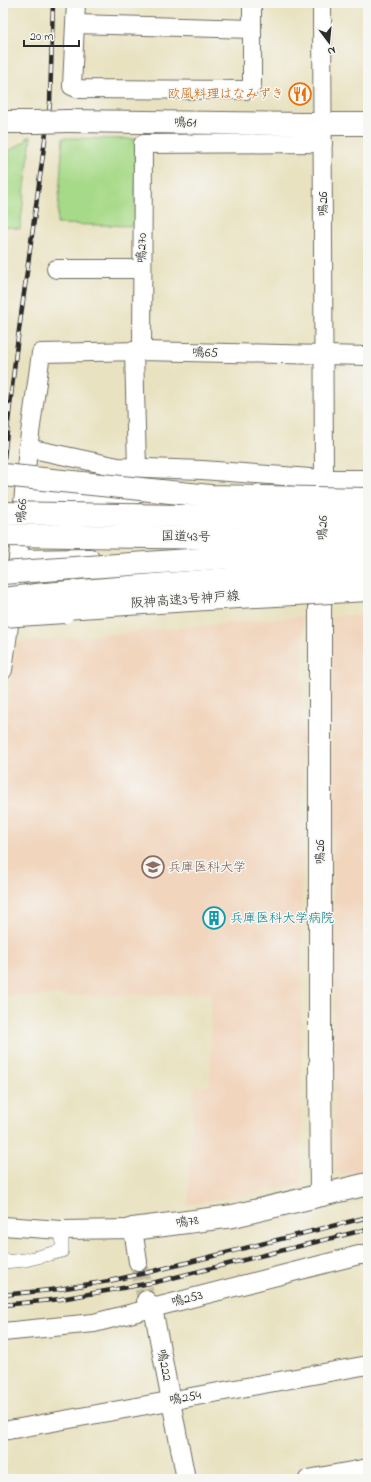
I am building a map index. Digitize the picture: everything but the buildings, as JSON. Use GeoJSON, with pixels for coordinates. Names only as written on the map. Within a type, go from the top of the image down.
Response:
{"type":"FeatureCollection","features":[{"type":"Feature","properties":{"kind":"main road","name":"鳴61"},"geometry":{"type":"LineString","coordinates":[[3,122],[67,121],[322,134],[368,124]]}},
{"type":"Feature","properties":{"kind":"main road"},"geometry":{"type":"LineString","coordinates":[[3,475],[210,496],[365,509]]}},
{"type":"Feature","properties":{"kind":"main road","name":"鳴26"},"geometry":{"type":"LineString","coordinates":[[321,1195],[320,606],[324,479]]}},
{"type":"Feature","properties":{"kind":"main road","name":"国道43号"},"geometry":{"type":"LineString","coordinates":[[3,513],[365,509]]}},
{"type":"Feature","properties":{"kind":"main road","name":"国道43号"},"geometry":{"type":"LineString","coordinates":[[3,535],[368,540]]}},
{"type":"Feature","properties":{"kind":"main road"},"geometry":{"type":"LineString","coordinates":[[10,566],[232,557],[368,558]]}},
{"type":"Feature","properties":{"kind":"main road"},"geometry":{"type":"LineString","coordinates":[[3,599],[45,594],[225,579],[304,578],[368,572]]}},
{"type":"Feature","properties":{"kind":"main road","name":"阪神高速3号神戸線"},"geometry":{"type":"LineString","coordinates":[[3,612],[368,590]]}},
{"type":"Feature","properties":{"kind":"main road","name":"阪神高速3号神戸線"},"geometry":{"type":"LineString","coordinates":[[3,616],[229,602],[368,596]]}},
{"type":"Feature","properties":{"kind":"main road","name":"鳴78"},"geometry":{"type":"LineString","coordinates":[[132,1229],[233,1216],[368,1184]]}},
{"type":"Feature","properties":{"kind":"street"},"geometry":{"type":"LineString","coordinates":[[76,3],[72,86],[79,88],[246,90],[252,86],[252,3]]}},
{"type":"Feature","properties":{"kind":"street","name":"鳴26"},"geometry":{"type":"LineString","coordinates":[[322,3],[324,479]]}},
{"type":"Feature","properties":{"kind":"street"},"geometry":{"type":"LineString","coordinates":[[76,24],[252,28]]}},
{"type":"Feature","properties":{"kind":"street","name":"鳴270"},"geometry":{"type":"LineString","coordinates":[[137,468],[138,351],[142,269],[143,144],[322,134]]}},
{"type":"Feature","properties":{"kind":"street"},"geometry":{"type":"LineString","coordinates":[[56,269],[142,269]]}},
{"type":"Feature","properties":{"kind":"street","name":"鳴65"},"geometry":{"type":"LineString","coordinates":[[41,353],[138,351],[368,356]]}},
{"type":"Feature","properties":{"kind":"street","name":"鳴66"},"geometry":{"type":"LineString","coordinates":[[3,670],[10,566],[24,495],[28,448],[41,353]]}},
{"type":"Feature","properties":{"kind":"street"},"geometry":{"type":"LineString","coordinates":[[28,448],[118,467],[202,470],[324,479],[368,479]]}},
{"type":"Feature","properties":{"kind":"street"},"geometry":{"type":"LineString","coordinates":[[24,495],[124,498],[202,470]]}},
{"type":"Feature","properties":{"kind":"street"},"geometry":{"type":"LineString","coordinates":[[10,566],[85,557],[164,571],[320,606]]}},
{"type":"Feature","properties":{"kind":"street","name":"鳴78"},"geometry":{"type":"LineString","coordinates":[[3,1226],[61,1230],[132,1229]]}},
{"type":"Feature","properties":{"kind":"street"},"geometry":{"type":"LineString","coordinates":[[132,1229],[138,1262]]}},
{"type":"Feature","properties":{"kind":"street"},"geometry":{"type":"LineString","coordinates":[[3,1262],[25,1260],[62,1252],[62,1236]]}},
{"type":"Feature","properties":{"kind":"street","name":"鳴253"},"geometry":{"type":"LineString","coordinates":[[3,1332],[94,1323],[149,1304],[359,1255],[368,1255]]}},
{"type":"Feature","properties":{"kind":"street","name":"鳴222"},"geometry":{"type":"LineString","coordinates":[[149,1304],[172,1400],[186,1479]]}},
{"type":"Feature","properties":{"kind":"street","name":"鳴254"},"geometry":{"type":"LineString","coordinates":[[3,1431],[368,1365]]}},
{"type":"Feature","properties":{"kind":"street"},"geometry":{"type":"LineString","coordinates":[[308,1479],[368,1468]]}},
{"type":"Feature","properties":{"kind":"shaded area"},"geometry":{"type":"Polygon","coordinates":[[[368,615],[368,1169],[342,1175],[335,1170],[332,616],[368,615]]]}},
{"type":"Feature","properties":{"kind":"shaded area","name":"兵庫医科大学"},"geometry":{"type":"Polygon","coordinates":[[[303,616],[301,1184],[188,1205],[194,1087],[210,1086],[211,994],[3,996],[3,740],[16,643],[303,616]]]}},
{"type":"Feature","properties":{"kind":"green space"},"geometry":{"type":"Polygon","coordinates":[[[27,137],[31,137],[20,229],[3,226],[9,151],[27,140],[27,137]]]}},
{"type":"Feature","properties":{"kind":"green space"},"geometry":{"type":"Polygon","coordinates":[[[63,138],[136,139],[135,226],[57,224],[63,138]]]}},
{"type":"Feature","properties":{"kind":"tunnel"},"geometry":{"type":"LineString","coordinates":[[138,1262],[146,1300]]}},
{"type":"Feature","properties":{"kind":"railway"},"geometry":{"type":"LineString","coordinates":[[3,467],[16,352],[50,103],[53,3]]}},
{"type":"Feature","properties":{"kind":"railway"},"geometry":{"type":"LineString","coordinates":[[3,1295],[59,1289],[109,1281],[368,1217]]}},
{"type":"Feature","properties":{"kind":"railway"},"geometry":{"type":"LineString","coordinates":[[3,1305],[61,1299],[156,1282],[368,1229]]}},
{"type":"Feature","properties":{"kind":"place","name":"欧風料理はなみずき"},"geometry":{"type":"Point","coordinates":[300,94]}},
{"type":"Feature","properties":{"kind":"place","name":"兵庫医科大学"},"geometry":{"type":"Point","coordinates":[153,867]}},
{"type":"Feature","properties":{"kind":"place","name":"兵庫医科大学病院"},"geometry":{"type":"Point","coordinates":[214,918]}}]}
